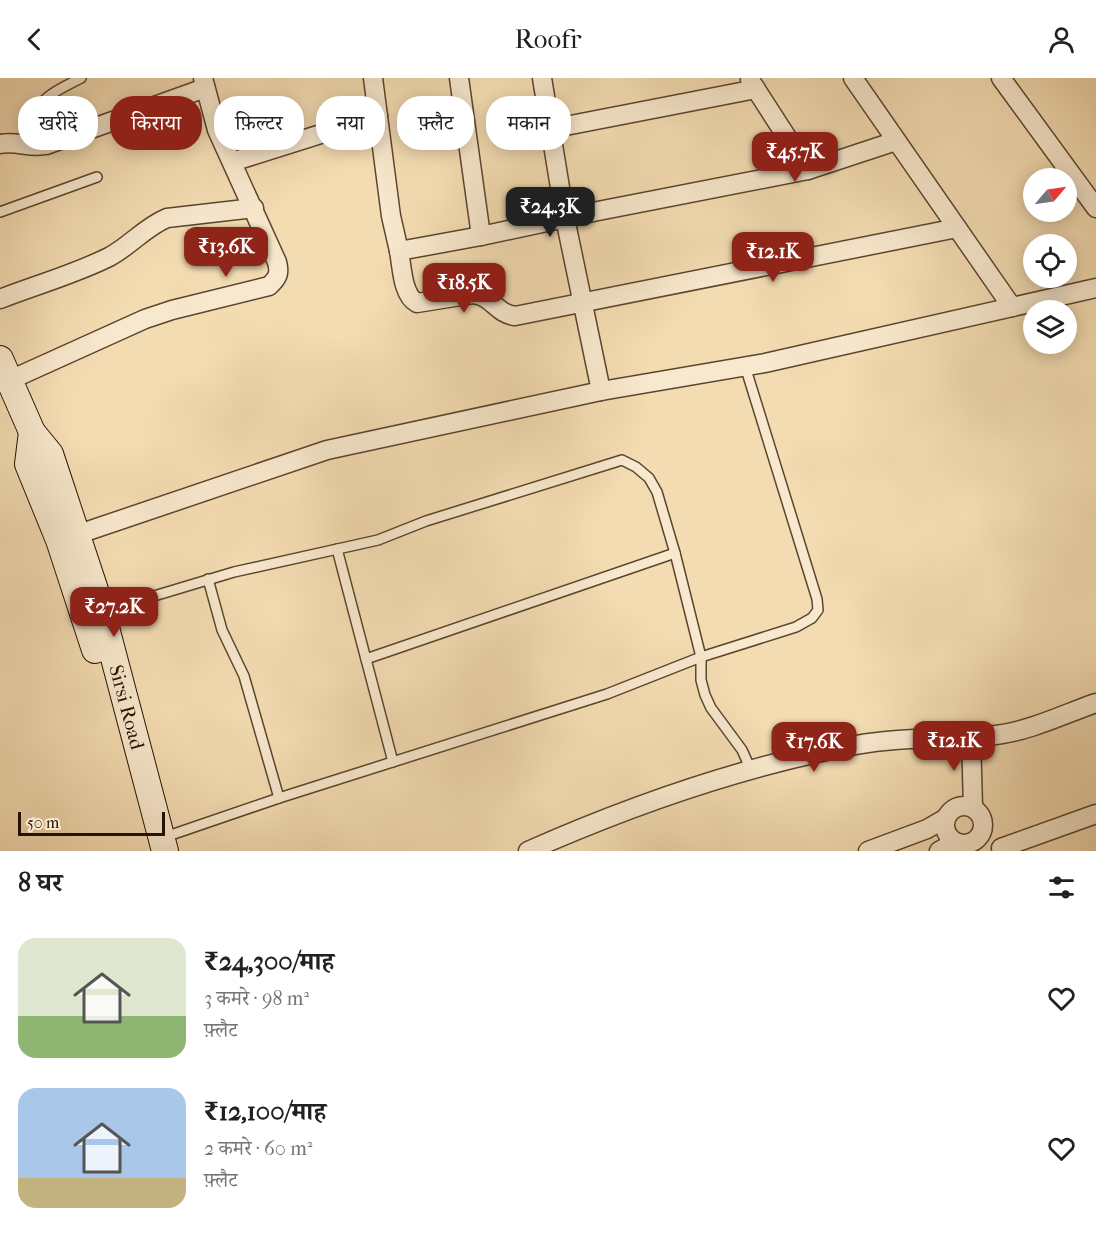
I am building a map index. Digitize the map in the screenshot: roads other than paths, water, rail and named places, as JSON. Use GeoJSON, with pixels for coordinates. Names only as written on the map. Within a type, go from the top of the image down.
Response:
{"type":"FeatureCollection","features":[{"type":"Feature","properties":{"kind":"main road","name":"Sirsi Road"},"geometry":{"type":"LineString","coordinates":[[5,369],[32,432],[28,464],[68,538],[102,611],[158,847]]}},
{"type":"Feature","properties":{"kind":"main road","name":"Sirsi Road"},"geometry":{"type":"LineString","coordinates":[[68,538],[110,699],[158,847]]}},
{"type":"Feature","properties":{"kind":"street"},"geometry":{"type":"LineString","coordinates":[[374,78],[376,96]]}},
{"type":"Feature","properties":{"kind":"street"},"geometry":{"type":"LineString","coordinates":[[459,78],[481,237]]}},
{"type":"Feature","properties":{"kind":"street"},"geometry":{"type":"LineString","coordinates":[[542,78],[545,96]]}},
{"type":"Feature","properties":{"kind":"street"},"geometry":{"type":"LineString","coordinates":[[853,78],[1012,307]]}},
{"type":"Feature","properties":{"kind":"street"},"geometry":{"type":"LineString","coordinates":[[1001,78],[1096,208]]}},
{"type":"Feature","properties":{"kind":"street"},"geometry":{"type":"LineString","coordinates":[[5,369],[172,310],[269,286],[277,279],[280,271],[272,246],[217,130],[204,83],[98,125]]}},
{"type":"Feature","properties":{"kind":"street"},"geometry":{"type":"LineString","coordinates":[[571,124],[752,83],[808,170]]}},
{"type":"Feature","properties":{"kind":"street"},"geometry":{"type":"LineString","coordinates":[[232,162],[316,136]]}},
{"type":"Feature","properties":{"kind":"street"},"geometry":{"type":"LineString","coordinates":[[399,251],[481,237],[808,170],[896,141]]}},
{"type":"Feature","properties":{"kind":"street"},"geometry":{"type":"LineString","coordinates":[[0,144],[18,143]]}},
{"type":"Feature","properties":{"kind":"street"},"geometry":{"type":"LineString","coordinates":[[382,150],[391,216],[407,293],[411,300],[417,303],[473,294],[482,295],[489,298],[498,309],[507,315],[515,316],[957,228]]}},
{"type":"Feature","properties":{"kind":"street"},"geometry":{"type":"LineString","coordinates":[[554,150],[565,218],[601,391]]}},
{"type":"Feature","properties":{"kind":"street"},"geometry":{"type":"LineString","coordinates":[[0,299],[110,256],[127,246],[157,222],[167,218],[254,208]]}},
{"type":"Feature","properties":{"kind":"street"},"geometry":{"type":"LineString","coordinates":[[68,538],[327,450],[601,391],[745,366],[1096,288]]}},
{"type":"Feature","properties":{"kind":"street"},"geometry":{"type":"LineString","coordinates":[[528,851],[582,827],[751,770],[856,745],[903,738],[999,734],[1021,729],[1096,703]]}},
{"type":"Feature","properties":{"kind":"street"},"geometry":{"type":"LineString","coordinates":[[970,736],[973,807],[982,817],[984,828],[1002,850],[1096,814]]}},
{"type":"Feature","properties":{"kind":"street"},"geometry":{"type":"LineString","coordinates":[[967,846],[946,833],[944,825],[948,813],[959,806],[973,807]]}},
{"type":"Feature","properties":{"kind":"street"},"geometry":{"type":"LineString","coordinates":[[868,851],[927,829],[946,818]]}},
{"type":"Feature","properties":{"kind":"street"},"geometry":{"type":"LineString","coordinates":[[939,851],[967,846],[979,837],[984,828]]}},
{"type":"Feature","properties":{"kind":"lane"},"geometry":{"type":"LineString","coordinates":[[48,96],[81,78]]}},
{"type":"Feature","properties":{"kind":"lane"},"geometry":{"type":"LineString","coordinates":[[0,212],[98,177]]}},
{"type":"Feature","properties":{"kind":"lane"},"geometry":{"type":"LineString","coordinates":[[158,847],[279,798],[606,694],[701,657],[796,627],[812,618],[818,610],[817,599],[745,366]]}},
{"type":"Feature","properties":{"kind":"lane"},"geometry":{"type":"LineString","coordinates":[[102,611],[208,579],[378,540],[426,521],[622,460],[636,467],[649,478],[657,492],[701,657],[701,680],[705,695],[711,708],[742,750],[751,770]]}},
{"type":"Feature","properties":{"kind":"lane"},"geometry":{"type":"LineString","coordinates":[[337,549],[393,762]]}},
{"type":"Feature","properties":{"kind":"lane"},"geometry":{"type":"LineString","coordinates":[[366,659],[675,553]]}},
{"type":"Feature","properties":{"kind":"lane"},"geometry":{"type":"LineString","coordinates":[[208,579],[222,630],[244,676],[279,798]]}}]}
